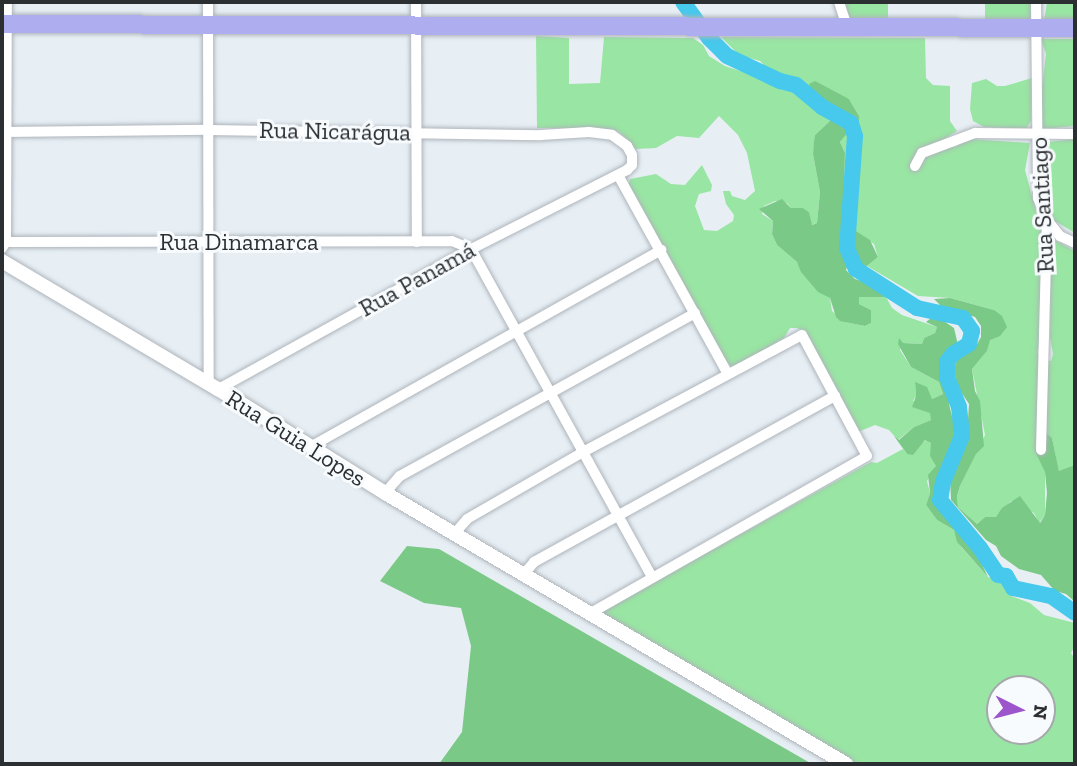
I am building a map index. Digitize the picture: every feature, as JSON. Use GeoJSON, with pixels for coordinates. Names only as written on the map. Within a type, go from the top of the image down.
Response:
{"type":"FeatureCollection","features":[{"type":"Feature","properties":{"kind":"main road"},"geometry":{"type":"LineString","coordinates":[[5,24],[208,23],[722,29],[1075,28]]}},
{"type":"Feature","properties":{"kind":"street"},"geometry":{"type":"LineString","coordinates":[[4,245],[7,2]]}},
{"type":"Feature","properties":{"kind":"street"},"geometry":{"type":"LineString","coordinates":[[208,2],[208,241],[213,386]]}},
{"type":"Feature","properties":{"kind":"street"},"geometry":{"type":"LineString","coordinates":[[416,2],[417,242]]}},
{"type":"Feature","properties":{"kind":"street"},"geometry":{"type":"LineString","coordinates":[[839,2],[848,29]]}},
{"type":"Feature","properties":{"kind":"street","name":"Rua Santiago"},"geometry":{"type":"LineString","coordinates":[[1036,2],[1038,198],[1047,220],[1041,450]]}},
{"type":"Feature","properties":{"kind":"street","name":"Rua Nicarágua"},"geometry":{"type":"LineString","coordinates":[[4,132],[209,130],[541,135],[589,132],[621,139],[632,155],[632,165],[618,174]]}},
{"type":"Feature","properties":{"kind":"street"},"geometry":{"type":"LineString","coordinates":[[915,166],[922,153],[975,133],[1075,134]]}},
{"type":"Feature","properties":{"kind":"street"},"geometry":{"type":"LineString","coordinates":[[618,174],[728,374]]}},
{"type":"Feature","properties":{"kind":"street","name":"Rua Panamá"},"geometry":{"type":"LineString","coordinates":[[213,386],[618,174]]}},
{"type":"Feature","properties":{"kind":"street"},"geometry":{"type":"LineString","coordinates":[[1047,220],[1060,236],[1075,243]]}},
{"type":"Feature","properties":{"kind":"street","name":"Rua Dinamarca"},"geometry":{"type":"LineString","coordinates":[[4,245],[208,241],[452,241],[471,249]]}},
{"type":"Feature","properties":{"kind":"street"},"geometry":{"type":"LineString","coordinates":[[471,249],[652,577]]}},
{"type":"Feature","properties":{"kind":"street"},"geometry":{"type":"LineString","coordinates":[[310,447],[661,250]]}},
{"type":"Feature","properties":{"kind":"street","name":"Rua Guia Lopes"},"geometry":{"type":"LineString","coordinates":[[2,261],[213,386],[385,494],[845,764]]}},
{"type":"Feature","properties":{"kind":"street"},"geometry":{"type":"LineString","coordinates":[[385,494],[400,476],[695,313]]}},
{"type":"Feature","properties":{"kind":"street"},"geometry":{"type":"LineString","coordinates":[[455,533],[467,519],[802,335],[867,456],[591,613]]}},
{"type":"Feature","properties":{"kind":"street"},"geometry":{"type":"LineString","coordinates":[[524,574],[534,562],[835,396]]}},
{"type":"Feature","properties":{"kind":"green space"},"geometry":{"type":"Polygon","coordinates":[[[844,2],[888,2],[888,19],[862,22],[847,18],[844,2]]]}},
{"type":"Feature","properties":{"kind":"green space"},"geometry":{"type":"Polygon","coordinates":[[[985,2],[1034,2],[1031,20],[985,21],[985,2]]]}},
{"type":"Feature","properties":{"kind":"green space"},"geometry":{"type":"Polygon","coordinates":[[[1047,2],[1075,2],[1075,22],[1044,22],[1047,2]]]}},
{"type":"Feature","properties":{"kind":"green space"},"geometry":{"type":"Polygon","coordinates":[[[536,36],[569,38],[569,84],[600,83],[604,37],[693,38],[703,45],[709,56],[725,66],[796,89],[832,119],[815,135],[813,154],[820,192],[817,223],[811,225],[809,212],[803,208],[791,208],[787,203],[775,201],[764,206],[762,214],[773,221],[772,234],[777,245],[797,262],[814,287],[830,298],[832,311],[846,322],[865,326],[871,323],[871,310],[859,304],[859,296],[886,297],[892,308],[902,315],[937,327],[935,333],[924,338],[922,344],[903,343],[900,350],[911,367],[939,382],[943,394],[932,399],[915,383],[916,396],[913,401],[931,413],[931,420],[914,427],[898,440],[889,430],[875,425],[858,432],[803,331],[797,328],[790,328],[784,338],[738,365],[731,366],[726,362],[628,186],[630,179],[656,174],[671,184],[685,185],[702,165],[712,185],[711,191],[699,194],[695,206],[704,230],[717,231],[733,221],[734,215],[726,204],[723,191],[730,191],[732,196],[745,200],[755,191],[747,153],[738,135],[719,116],[699,138],[677,136],[656,148],[636,149],[618,131],[609,129],[537,128],[536,36]]]}},
{"type":"Feature","properties":{"kind":"green space"},"geometry":{"type":"Polygon","coordinates":[[[721,37],[925,38],[926,78],[933,85],[950,86],[950,121],[957,131],[935,145],[923,148],[955,147],[969,139],[1030,143],[1025,170],[1042,233],[1041,343],[1037,352],[1046,360],[1051,361],[1053,354],[1050,338],[1051,238],[1075,251],[1075,465],[1059,472],[1052,438],[1045,472],[1045,515],[1039,523],[1034,513],[1011,501],[996,517],[985,517],[977,524],[958,507],[960,486],[985,435],[972,369],[987,351],[994,310],[950,298],[918,296],[867,266],[878,257],[874,244],[843,223],[845,153],[840,142],[859,116],[849,99],[810,90],[813,96],[797,82],[776,77],[760,61],[739,55],[721,37]]]}},
{"type":"Feature","properties":{"kind":"green space"},"geometry":{"type":"Polygon","coordinates":[[[1041,39],[1075,39],[1075,126],[1042,129],[1041,96],[1046,54],[1041,39]]]}},
{"type":"Feature","properties":{"kind":"green space"},"geometry":{"type":"Polygon","coordinates":[[[1032,78],[1031,121],[1026,129],[984,127],[973,121],[970,109],[972,83],[986,79],[997,86],[1005,86],[1032,78]]]}},
{"type":"Feature","properties":{"kind":"green space"},"geometry":{"type":"Polygon","coordinates":[[[815,81],[849,99],[859,116],[859,130],[848,132],[840,142],[845,153],[843,223],[870,240],[878,257],[867,266],[848,264],[846,270],[855,279],[879,287],[886,297],[859,297],[859,304],[871,310],[871,323],[865,326],[840,321],[836,317],[830,298],[818,292],[801,272],[797,262],[777,245],[772,234],[773,221],[759,209],[782,199],[791,208],[803,208],[809,212],[812,225],[817,223],[820,192],[813,154],[814,141],[815,135],[832,119],[823,102],[813,96],[809,84],[815,81]]]}},
{"type":"Feature","properties":{"kind":"green space"},"geometry":{"type":"Polygon","coordinates":[[[1075,139],[1075,233],[1055,221],[1047,205],[1044,189],[1046,164],[1042,149],[1047,142],[1075,139]]]}},
{"type":"Feature","properties":{"kind":"green space"},"geometry":{"type":"Polygon","coordinates":[[[950,298],[994,310],[1002,316],[1007,327],[1000,336],[990,340],[987,351],[972,369],[975,391],[980,401],[984,446],[976,454],[960,486],[958,507],[977,524],[985,517],[996,517],[1002,508],[1020,496],[1040,523],[1045,515],[1047,493],[1045,472],[1035,451],[1043,431],[1052,438],[1059,471],[1075,465],[1075,602],[1066,594],[1055,591],[1041,575],[1019,569],[1001,556],[996,546],[986,540],[951,500],[950,478],[967,435],[969,404],[959,389],[953,369],[958,359],[976,346],[981,337],[981,326],[975,317],[942,307],[934,299],[950,298]]]}},
{"type":"Feature","properties":{"kind":"green space"},"geometry":{"type":"Polygon","coordinates":[[[935,315],[954,328],[958,345],[941,362],[939,373],[950,393],[949,404],[958,441],[936,488],[935,499],[939,508],[975,550],[988,577],[957,542],[954,530],[937,520],[926,505],[930,493],[928,475],[936,466],[930,456],[931,443],[925,440],[913,455],[907,454],[894,436],[899,440],[914,427],[931,420],[930,413],[912,407],[916,396],[915,382],[927,387],[932,399],[943,394],[939,382],[911,367],[898,344],[899,338],[903,343],[922,344],[924,338],[935,333],[937,327],[926,322],[935,315]]]}},
{"type":"Feature","properties":{"kind":"green space"},"geometry":{"type":"Polygon","coordinates":[[[926,440],[931,443],[936,466],[927,481],[930,493],[926,505],[937,520],[954,530],[961,547],[988,577],[1002,580],[1011,596],[1030,603],[1044,615],[1075,623],[1075,646],[1071,653],[1075,659],[1075,764],[855,764],[602,615],[605,609],[871,462],[877,463],[903,449],[907,454],[926,440]]]}},
{"type":"Feature","properties":{"kind":"green space"},"geometry":{"type":"Polygon","coordinates":[[[407,546],[439,549],[812,764],[439,764],[462,732],[471,646],[461,608],[424,603],[380,581],[407,546]]]}},
{"type":"Feature","properties":{"kind":"waterway"},"geometry":{"type":"LineString","coordinates":[[683,2],[709,38],[727,56],[780,81],[796,85],[822,107],[851,123],[855,136],[847,248],[856,269],[917,308],[963,318],[972,331],[969,344],[953,354],[947,362],[947,377],[959,407],[962,436],[943,482],[940,500],[980,548],[998,575],[1006,576],[1013,588],[1051,596],[1075,613]]}}]}
